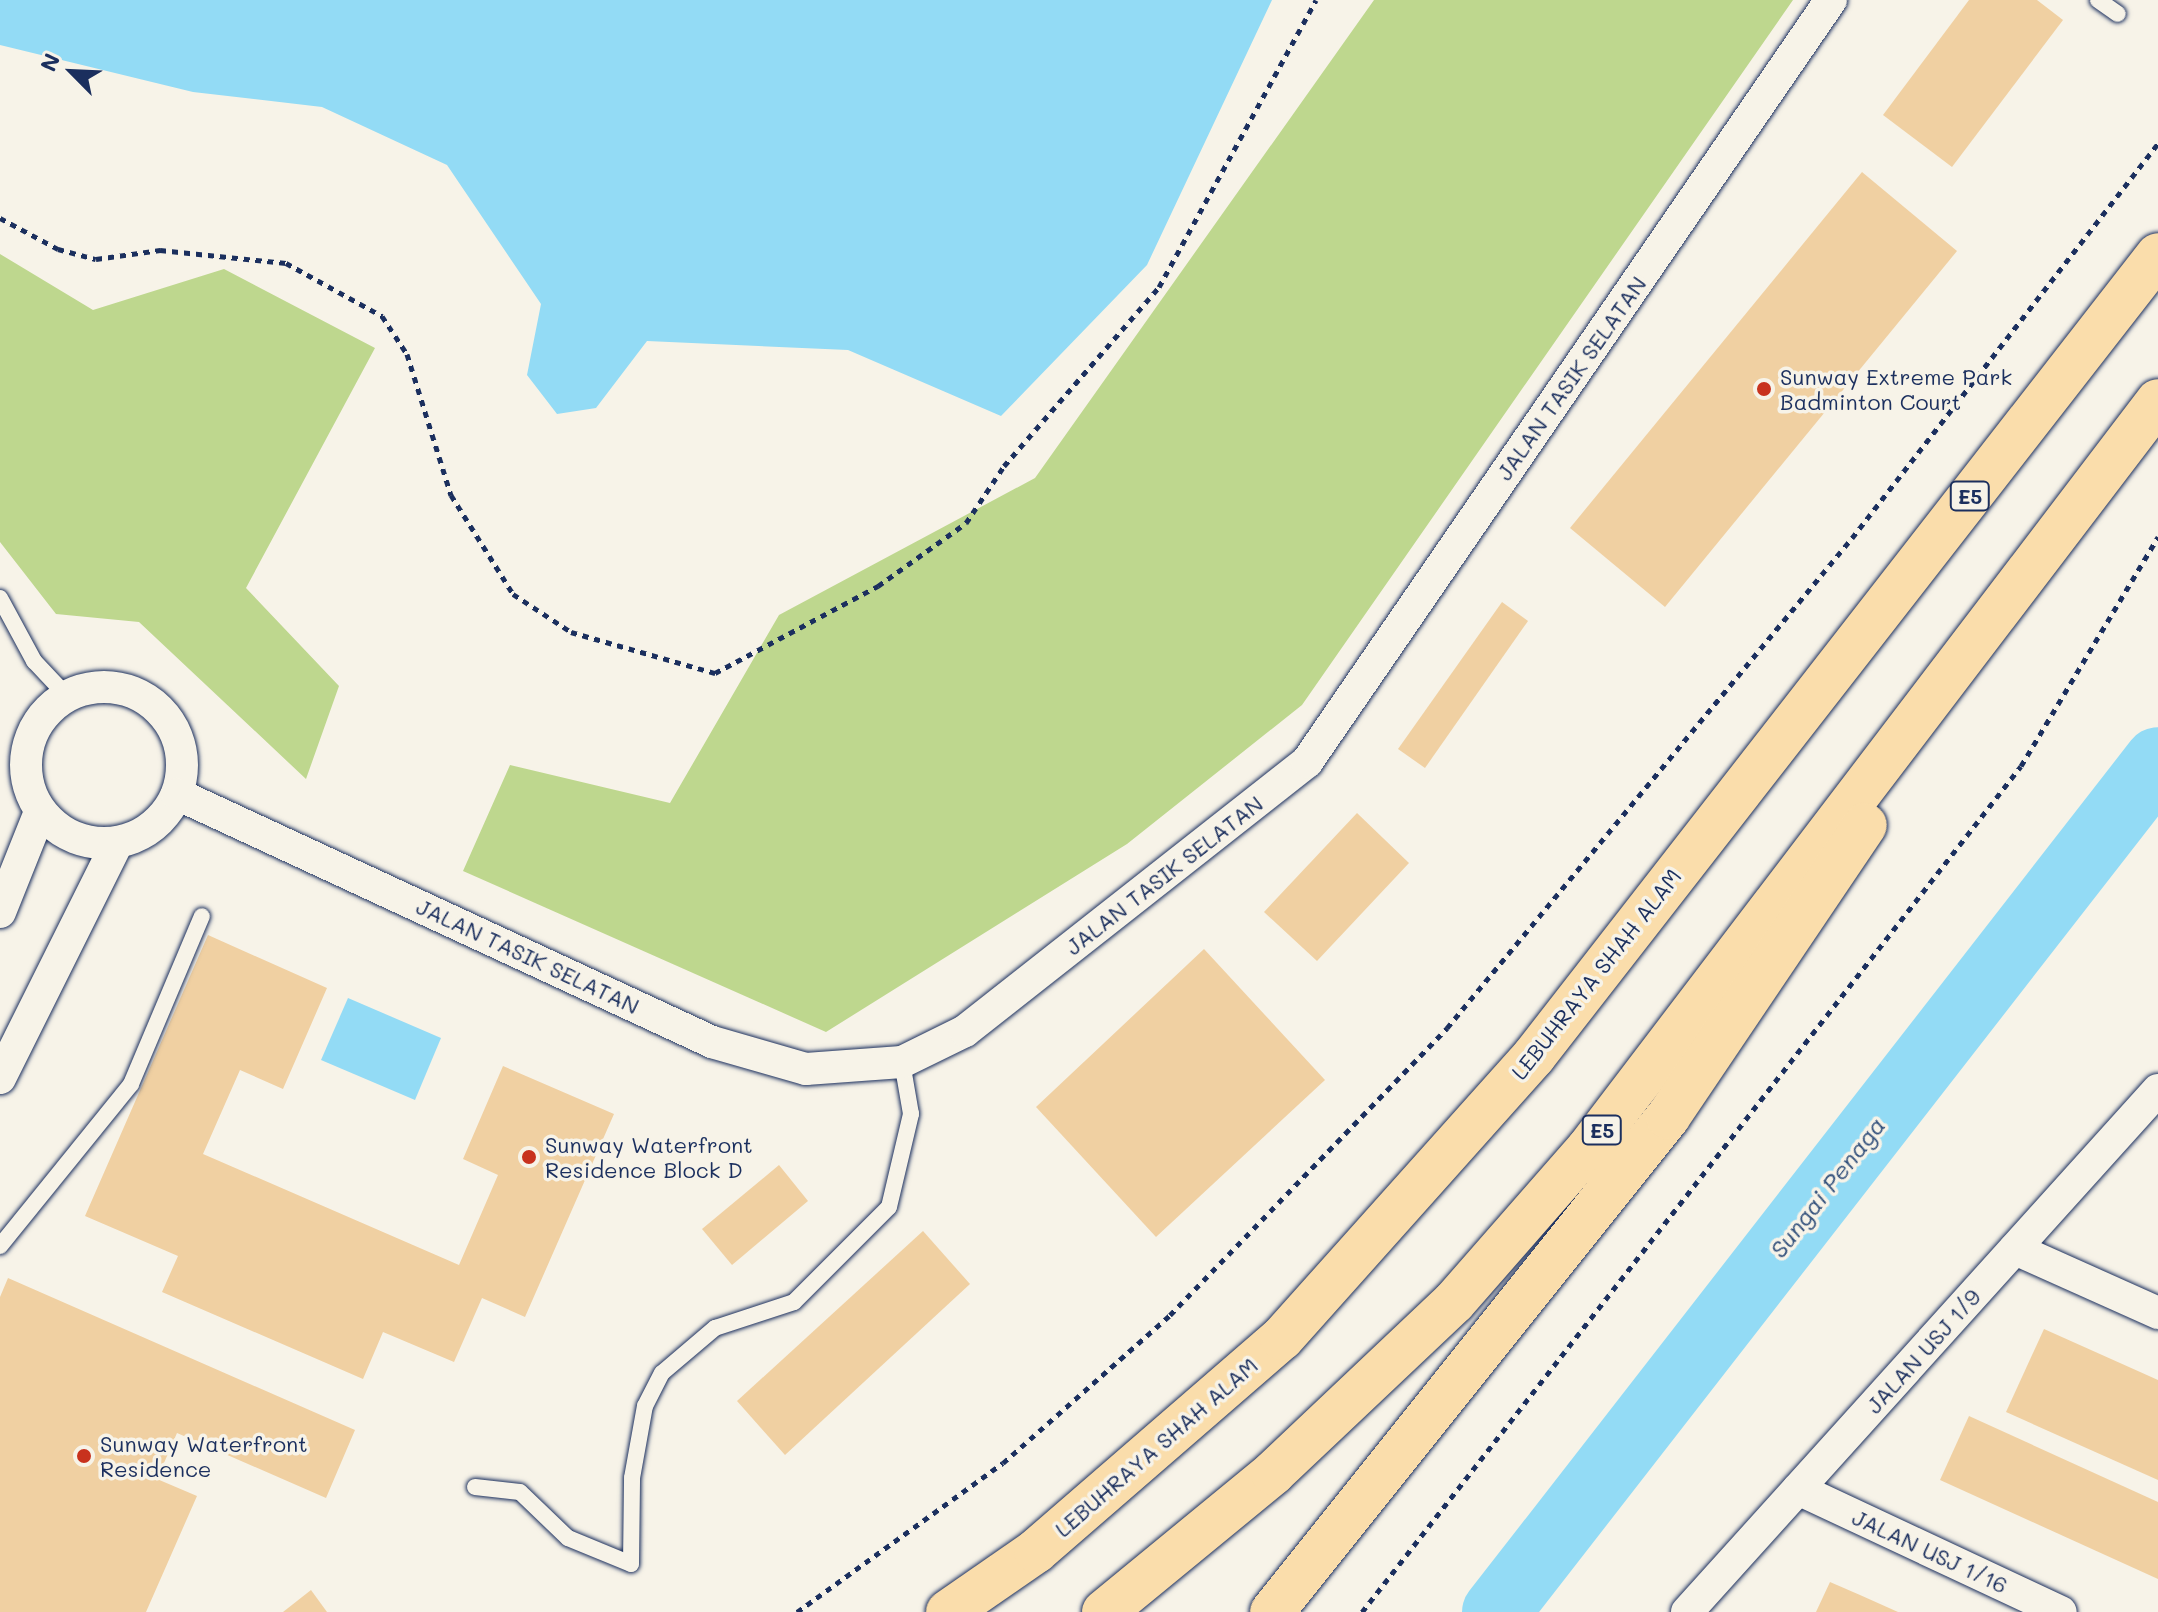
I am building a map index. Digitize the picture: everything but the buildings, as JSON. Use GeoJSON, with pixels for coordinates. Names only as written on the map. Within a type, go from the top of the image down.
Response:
{"type":"FeatureCollection","features":[{"type":"Feature","properties":{"kind":"highway","name":"LEBUHRAYA SHAH ALAM"},"geometry":{"type":"LineString","coordinates":[[948,1612],[1036,1551],[1282,1338],[1523,1068],[2158,255]]}},
{"type":"Feature","properties":{"kind":"highway","name":"E5"},"geometry":{"type":"LineString","coordinates":[[1104,1612],[1273,1473],[1454,1302],[1588,1149],[2022,575],[2158,401]]}},
{"type":"Feature","properties":{"kind":"highway"},"geometry":{"type":"LineString","coordinates":[[1272,1612],[1668,1117],[1807,917],[2022,575]]}},
{"type":"Feature","properties":{"kind":"street","name":"JALAN TASIK SELATAN"},"geometry":{"type":"LineString","coordinates":[[177,794],[712,1042],[806,1069],[902,1062],[965,1031],[1307,762],[1831,0]]}},
{"type":"Feature","properties":{"kind":"street"},"geometry":{"type":"LineString","coordinates":[[121,688],[166,716],[182,767],[177,794],[142,833],[117,843],[74,838],[40,812],[28,788],[28,747],[46,711],[67,696],[121,688]]}},
{"type":"Feature","properties":{"kind":"street"},"geometry":{"type":"LineString","coordinates":[[0,912],[40,812]]}},
{"type":"Feature","properties":{"kind":"street"},"geometry":{"type":"LineString","coordinates":[[0,1078],[117,843]]}},
{"type":"Feature","properties":{"kind":"street","name":"JALAN USJ 1/9"},"geometry":{"type":"LineString","coordinates":[[1687,1612],[2158,1090]]}},
{"type":"Feature","properties":{"kind":"street"},"geometry":{"type":"LineString","coordinates":[[2015,1249],[2158,1313]]}},
{"type":"Feature","properties":{"kind":"street","name":"JALAN USJ 1/16"},"geometry":{"type":"LineString","coordinates":[[1798,1489],[2061,1612]]}},
{"type":"Feature","properties":{"kind":"lane"},"geometry":{"type":"LineString","coordinates":[[2098,0],[2118,14]]}},
{"type":"Feature","properties":{"kind":"lane"},"geometry":{"type":"LineString","coordinates":[[0,598],[34,661],[67,696]]}},
{"type":"Feature","properties":{"kind":"lane"},"geometry":{"type":"LineString","coordinates":[[0,1246],[131,1084],[202,916]]}},
{"type":"Feature","properties":{"kind":"lane"},"geometry":{"type":"LineString","coordinates":[[475,1487],[520,1492],[568,1538],[631,1564],[632,1478],[645,1406],[662,1373],[715,1328],[794,1302],[889,1207],[911,1114],[902,1062]]}},
{"type":"Feature","properties":{"kind":"path"},"geometry":{"type":"LineString","coordinates":[[0,218],[58,249],[96,259],[173,250],[286,263],[382,316],[407,354],[451,495],[513,594],[571,632],[715,673],[878,586],[966,523],[1004,466],[1159,287],[1316,0]]}},
{"type":"Feature","properties":{"kind":"path"},"geometry":{"type":"LineString","coordinates":[[797,1612],[1003,1463],[1170,1315],[1447,1028],[1852,538],[2158,144]]}},
{"type":"Feature","properties":{"kind":"path"},"geometry":{"type":"LineString","coordinates":[[1362,1612],[2021,766],[2158,537]]}},
{"type":"Feature","properties":{"kind":"green space"},"geometry":{"type":"Polygon","coordinates":[[[1374,0],[1793,0],[1302,705],[1127,844],[826,1032],[463,871],[510,765],[670,803],[779,615],[1035,478],[1374,0]]]}},
{"type":"Feature","properties":{"kind":"green space"},"geometry":{"type":"Polygon","coordinates":[[[0,254],[93,310],[224,269],[375,348],[246,588],[339,686],[306,779],[139,622],[56,614],[0,542],[0,254]]]}},
{"type":"Feature","properties":{"kind":"water"},"geometry":{"type":"Polygon","coordinates":[[[0,0],[1272,0],[1147,265],[1001,416],[848,350],[647,341],[596,408],[557,414],[527,375],[541,304],[447,165],[322,107],[193,92],[0,45],[0,0]]]}},
{"type":"Feature","properties":{"kind":"water"},"geometry":{"type":"Polygon","coordinates":[[[348,998],[441,1038],[415,1100],[321,1060],[348,998]]]}},
{"type":"Feature","properties":{"kind":"waterway","name":"Sungai Penaga"},"geometry":{"type":"LineString","coordinates":[[1496,1612],[2158,761]]}},
{"type":"Feature","properties":{"kind":"place","name":"Sunway Extreme Park Badminton Court"},"geometry":{"type":"Point","coordinates":[1764,389]}},
{"type":"Feature","properties":{"kind":"place","name":"Sunway Waterfront Residence Block D"},"geometry":{"type":"Point","coordinates":[529,1157]}},
{"type":"Feature","properties":{"kind":"place","name":"Sunway Waterfront Residence"},"geometry":{"type":"Point","coordinates":[84,1456]}}]}
